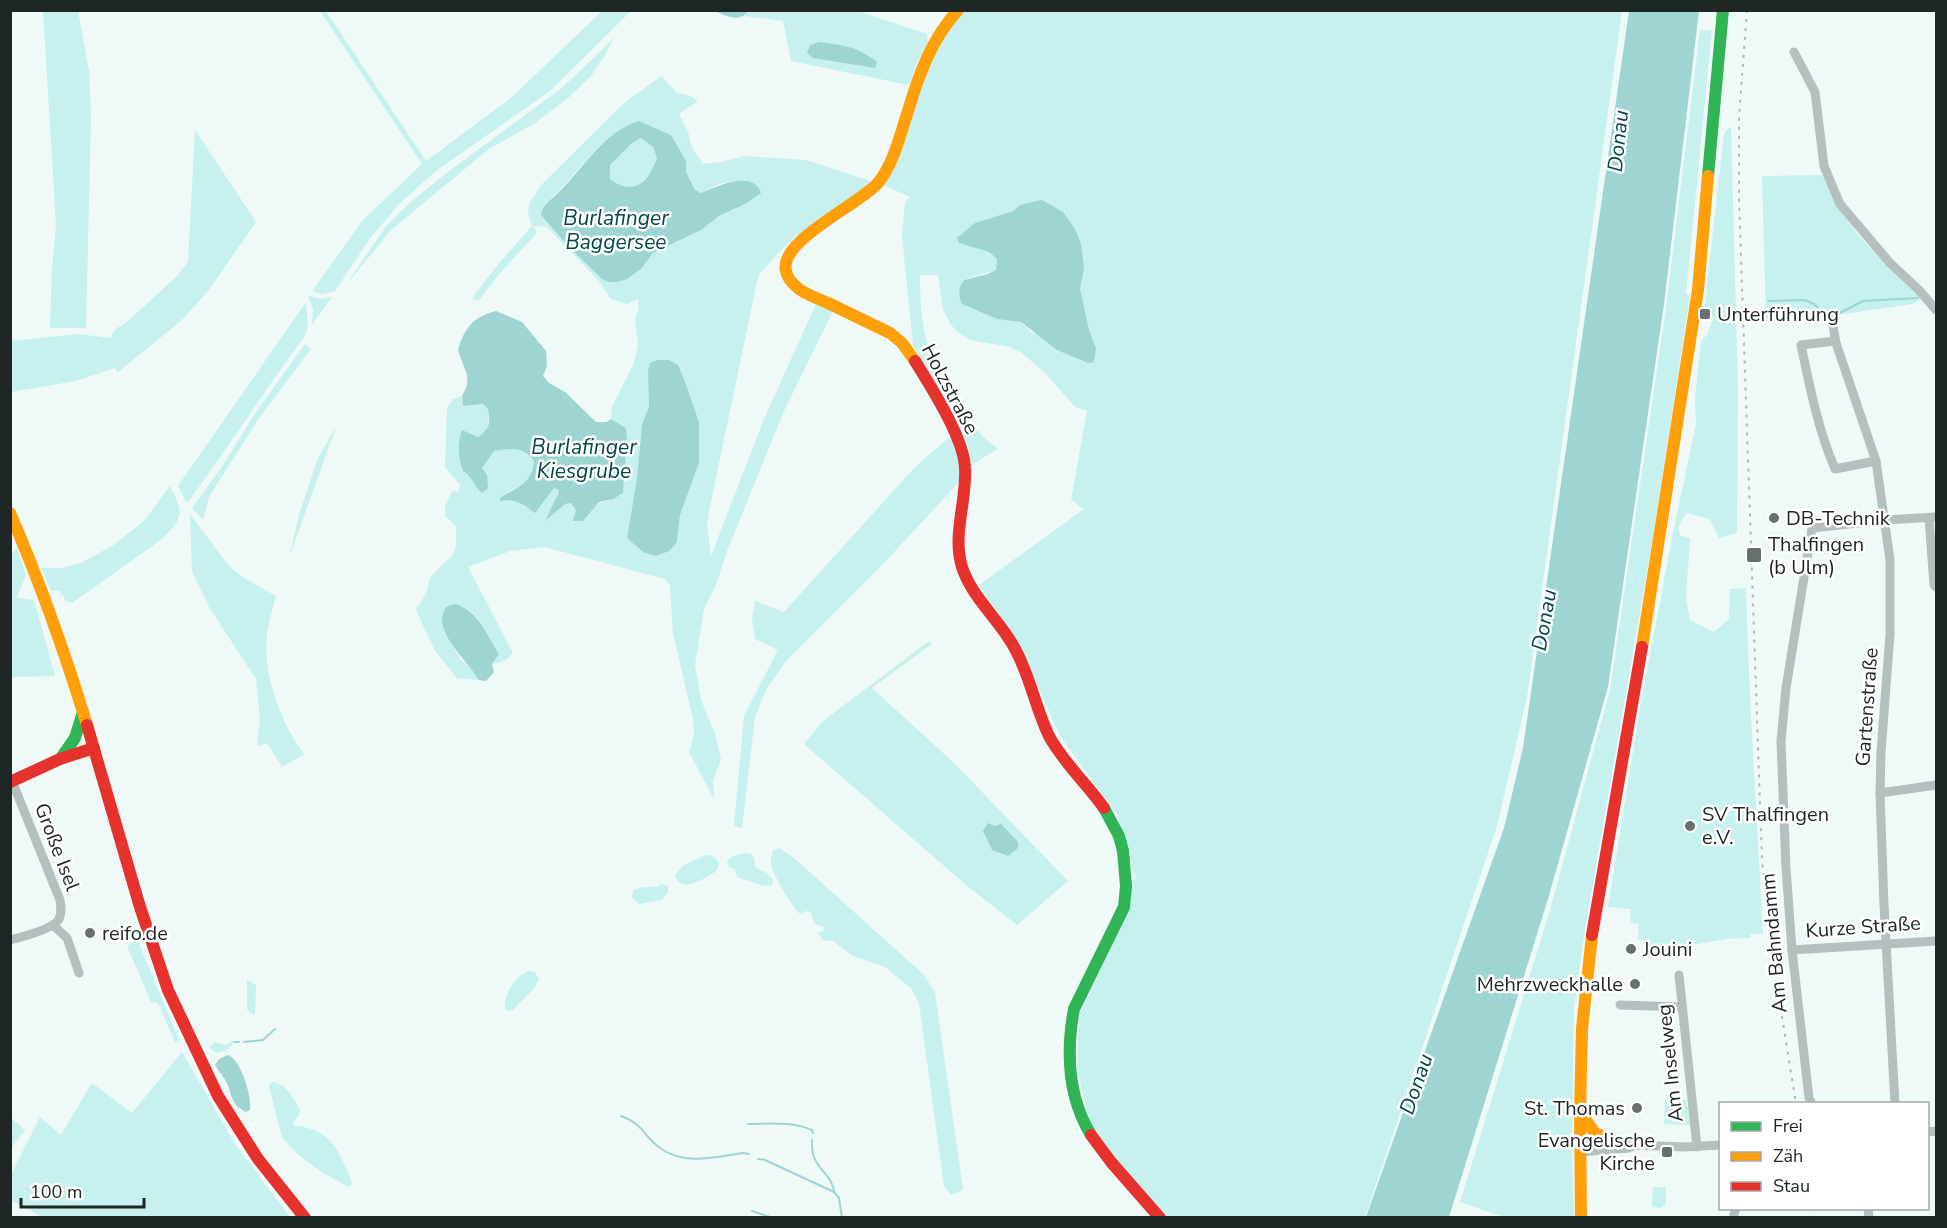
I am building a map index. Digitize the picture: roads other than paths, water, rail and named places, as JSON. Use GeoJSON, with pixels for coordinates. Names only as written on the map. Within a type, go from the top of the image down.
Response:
{"type":"FeatureCollection","features":[{"type":"Feature","properties":{"kind":"street","name":"Holzstraße"},"geometry":{"type":"LineString","coordinates":[[958,10],[934,41],[921,68],[892,160],[884,174],[862,197],[815,229],[792,248],[784,268],[790,280],[800,290],[890,333],[902,342],[915,360],[956,438],[965,462],[957,546],[968,581],[1015,647],[1055,748],[1100,801],[1117,830],[1127,860],[1124,907],[1074,1009],[1068,1053],[1072,1089],[1086,1128],[1160,1218]]}},
{"type":"Feature","properties":{"kind":"street"},"geometry":{"type":"LineString","coordinates":[[1581,1218],[1582,1029],[1593,930],[1647,618],[1698,287],[1724,10]]}},
{"type":"Feature","properties":{"kind":"street"},"geometry":{"type":"LineString","coordinates":[[1794,52],[1815,92],[1824,166],[1840,204],[1890,263],[1919,290],[1936,310]]}},
{"type":"Feature","properties":{"kind":"street","name":"Gartenstraße"},"geometry":{"type":"LineString","coordinates":[[1832,320],[1835,341],[1876,460],[1885,520],[1891,592],[1880,793],[1895,1102]]}},
{"type":"Feature","properties":{"kind":"street"},"geometry":{"type":"LineString","coordinates":[[1835,341],[1801,345],[1815,413],[1827,450],[1835,469],[1876,460]]}},
{"type":"Feature","properties":{"kind":"street"},"geometry":{"type":"LineString","coordinates":[[10,513],[55,622],[148,931],[169,992],[217,1094],[267,1169],[305,1218]]}},
{"type":"Feature","properties":{"kind":"street"},"geometry":{"type":"LineString","coordinates":[[1885,520],[1933,518],[1934,585],[1936,587]]}},
{"type":"Feature","properties":{"kind":"street","name":"Am Bahndamm"},"geometry":{"type":"LineString","coordinates":[[1811,1102],[1792,950],[1784,837],[1782,728],[1786,688],[1812,528],[1885,520]]}},
{"type":"Feature","properties":{"kind":"street"},"geometry":{"type":"LineString","coordinates":[[60,759],[75,738],[83,711]]}},
{"type":"Feature","properties":{"kind":"street"},"geometry":{"type":"LineString","coordinates":[[11,782],[60,759],[94,748]]}},
{"type":"Feature","properties":{"kind":"street","name":"Große Isel"},"geometry":{"type":"LineString","coordinates":[[11,782],[60,900],[60,917],[54,926]]}},
{"type":"Feature","properties":{"kind":"street"},"geometry":{"type":"LineString","coordinates":[[1880,793],[1936,785]]}},
{"type":"Feature","properties":{"kind":"street"},"geometry":{"type":"LineString","coordinates":[[10,940],[54,926],[67,938],[79,973]]}},
{"type":"Feature","properties":{"kind":"street","name":"Kurze Straße"},"geometry":{"type":"LineString","coordinates":[[1792,950],[1936,941]]}},
{"type":"Feature","properties":{"kind":"street","name":"Am Inselweg"},"geometry":{"type":"LineString","coordinates":[[1679,975],[1696,1147]]}},
{"type":"Feature","properties":{"kind":"street"},"geometry":{"type":"LineString","coordinates":[[1620,1005],[1682,1006]]}},
{"type":"Feature","properties":{"kind":"street"},"geometry":{"type":"LineString","coordinates":[[1580,1112],[1595,1133],[1635,1145],[1696,1147],[1719,1145]]}},
{"type":"Feature","properties":{"kind":"street"},"geometry":{"type":"LineString","coordinates":[[1581,1146],[1609,1138]]}},
{"type":"Feature","properties":{"kind":"street"},"geometry":{"type":"LineString","coordinates":[[1581,1146],[1629,1148],[1635,1145]]}},
{"type":"Feature","properties":{"kind":"water"},"geometry":{"type":"Polygon","coordinates":[[[715,11],[748,11],[737,18],[715,11]]]}},
{"type":"Feature","properties":{"kind":"water","name":"Donau"},"geometry":{"type":"Polygon","coordinates":[[[1629,11],[1699,11],[1664,304],[1608,687],[1548,899],[1449,1217],[1366,1217],[1504,828],[1523,748],[1629,11]]]}},
{"type":"Feature","properties":{"kind":"water"},"geometry":{"type":"Polygon","coordinates":[[[819,42],[857,50],[877,62],[875,68],[813,58],[807,53],[810,45],[819,42]]]}},
{"type":"Feature","properties":{"kind":"water","name":"Burlafinger Baggersee"},"geometry":{"type":"Polygon","coordinates":[[[639,121],[671,135],[686,161],[686,172],[695,190],[701,193],[724,184],[742,181],[757,186],[761,193],[745,204],[719,216],[701,230],[653,253],[641,269],[627,279],[609,282],[602,279],[567,245],[541,215],[545,205],[595,152],[626,126],[639,121]],[[641,138],[632,143],[610,165],[610,179],[627,187],[641,183],[649,175],[657,158],[653,147],[641,138]]]}},
{"type":"Feature","properties":{"kind":"water"},"geometry":{"type":"Polygon","coordinates":[[[1042,200],[1063,212],[1075,229],[1081,244],[1084,268],[1080,289],[1089,330],[1096,348],[1094,362],[1088,363],[1057,350],[1021,322],[997,319],[962,304],[959,294],[964,280],[996,270],[997,259],[989,252],[959,243],[957,238],[975,223],[1013,211],[1020,205],[1042,200]]]}},
{"type":"Feature","properties":{"kind":"water","name":"Burlafinger Kiesgrube"},"geometry":{"type":"Polygon","coordinates":[[[496,311],[522,322],[546,351],[547,366],[543,376],[549,383],[565,392],[596,422],[606,422],[611,419],[626,428],[623,493],[613,499],[599,502],[583,521],[573,521],[576,510],[571,503],[565,504],[545,521],[558,494],[559,490],[554,488],[535,513],[519,502],[500,501],[500,498],[523,484],[533,469],[534,461],[521,450],[494,451],[482,468],[487,475],[488,488],[482,493],[463,471],[459,450],[462,430],[478,437],[489,425],[489,418],[488,409],[483,404],[463,406],[462,396],[467,378],[458,350],[471,324],[481,316],[496,311]]]}},
{"type":"Feature","properties":{"kind":"water"},"geometry":{"type":"Polygon","coordinates":[[[669,360],[678,365],[685,382],[699,422],[699,463],[680,515],[677,542],[669,551],[656,556],[643,552],[627,538],[637,478],[642,424],[649,407],[648,370],[650,363],[669,360]]]}},
{"type":"Feature","properties":{"kind":"water"},"geometry":{"type":"Polygon","coordinates":[[[455,604],[463,607],[476,618],[499,654],[492,664],[494,672],[486,681],[479,680],[452,645],[443,626],[442,616],[446,607],[455,604]]]}},
{"type":"Feature","properties":{"kind":"water"},"geometry":{"type":"Polygon","coordinates":[[[988,823],[995,826],[1001,824],[1018,842],[1018,848],[1008,856],[992,850],[983,831],[988,823]]]}},
{"type":"Feature","properties":{"kind":"water"},"geometry":{"type":"Polygon","coordinates":[[[228,1055],[233,1058],[245,1079],[250,1104],[250,1110],[246,1112],[236,1105],[227,1083],[215,1065],[219,1059],[228,1055]]]}},
{"type":"Feature","properties":{"kind":"waterway"},"geometry":{"type":"LineString","coordinates":[[1768,301],[1805,300],[1814,304],[1826,316],[1834,316],[1863,301],[1918,298]]}},
{"type":"Feature","properties":{"kind":"waterway"},"geometry":{"type":"LineString","coordinates":[[244,1042],[263,1040],[275,1029]]}},
{"type":"Feature","properties":{"kind":"waterway"},"geometry":{"type":"LineString","coordinates":[[234,1042],[239,1042]]}},
{"type":"Feature","properties":{"kind":"waterway"},"geometry":{"type":"LineString","coordinates":[[621,1116],[635,1123],[654,1144],[680,1157],[700,1159],[749,1154]]}},
{"type":"Feature","properties":{"kind":"waterway"},"geometry":{"type":"LineString","coordinates":[[748,1124],[788,1124],[804,1127],[812,1130],[813,1133]]}},
{"type":"Feature","properties":{"kind":"waterway"},"geometry":{"type":"LineString","coordinates":[[812,1140],[815,1159],[831,1182],[834,1192]]}},
{"type":"Feature","properties":{"kind":"waterway"},"geometry":{"type":"LineString","coordinates":[[758,1159],[765,1160],[834,1192],[839,1198],[842,1218]]}},
{"type":"Feature","properties":{"kind":"waterway"},"geometry":{"type":"LineString","coordinates":[[752,1211],[770,1217],[788,1217]]}},
{"type":"Feature","properties":{"kind":"railway"},"geometry":{"type":"LineString","coordinates":[[1747,10],[1739,117],[1739,200],[1762,861],[1776,979],[1796,1102]]}},
{"type":"Feature","properties":{"kind":"railway"},"geometry":{"type":"LineString","coordinates":[[1814,1210],[1815,1218]]}},
{"type":"Feature","properties":{"kind":"place","name":"Unterführung"},"geometry":{"type":"Point","coordinates":[1705,314]}},
{"type":"Feature","properties":{"kind":"place","name":"DB-Technik"},"geometry":{"type":"Point","coordinates":[1774,518]}},
{"type":"Feature","properties":{"kind":"place","name":"Thalfingen (b Ulm)"},"geometry":{"type":"Point","coordinates":[1754,555]}},
{"type":"Feature","properties":{"kind":"place","name":"SV Thalfingen e.V."},"geometry":{"type":"Point","coordinates":[1690,826]}},
{"type":"Feature","properties":{"kind":"place","name":"reifo.de"},"geometry":{"type":"Point","coordinates":[90,933]}},
{"type":"Feature","properties":{"kind":"place","name":"Jouini"},"geometry":{"type":"Point","coordinates":[1631,949]}},
{"type":"Feature","properties":{"kind":"place","name":"Mehrzweckhalle"},"geometry":{"type":"Point","coordinates":[1635,984]}},
{"type":"Feature","properties":{"kind":"place","name":"St. Thomas"},"geometry":{"type":"Point","coordinates":[1637,1108]}},
{"type":"Feature","properties":{"kind":"place","name":"Evangelische Kirche"},"geometry":{"type":"Point","coordinates":[1667,1152]}}]}
